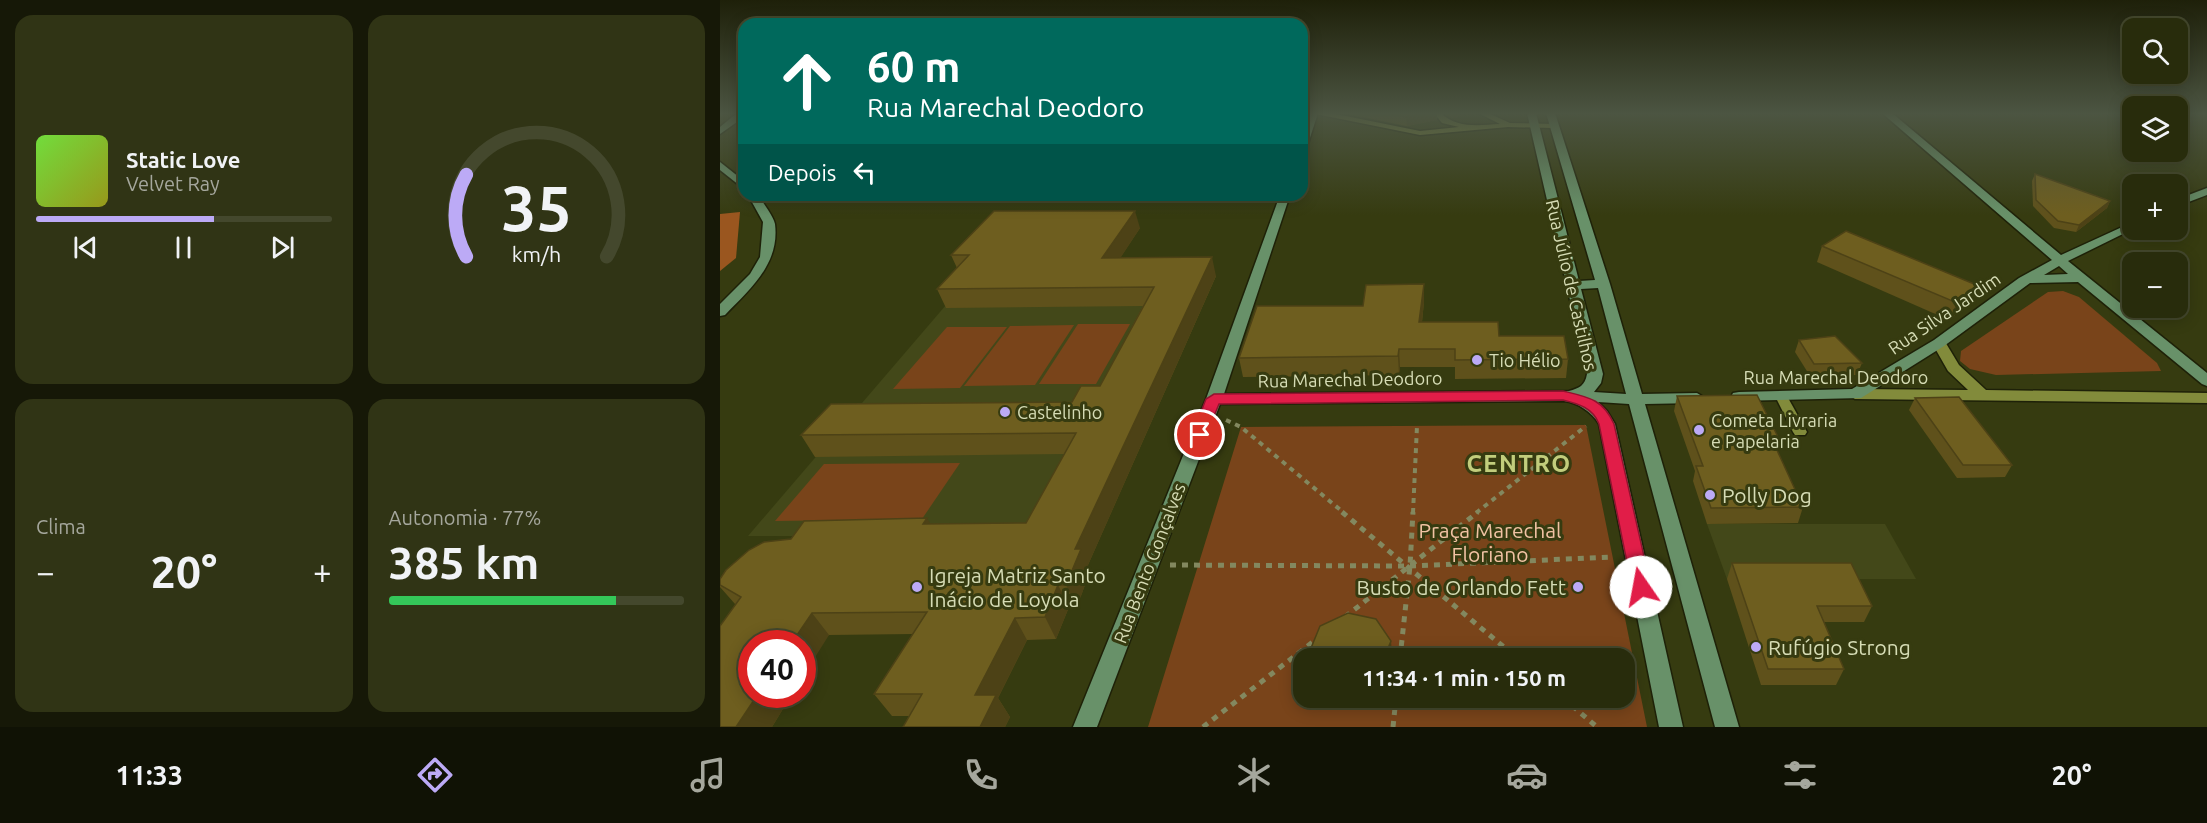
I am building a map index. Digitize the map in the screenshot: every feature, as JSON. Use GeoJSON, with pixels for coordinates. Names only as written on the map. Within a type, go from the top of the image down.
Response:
{"type":"FeatureCollection","features":[{"type":"Feature","properties":{"kind":"street","name":"Rua Júlio de Castilhos"},"geometry":{"type":"LineString","coordinates":[[1539,147],[1595,374],[1594,382],[1588,390],[1563,396]]}},
{"type":"Feature","properties":{"kind":"street","name":"Rua Júlio de Castilhos"},"geometry":{"type":"LineString","coordinates":[[1561,147],[1604,284],[1727,727]]}},
{"type":"Feature","properties":{"kind":"street"},"geometry":{"type":"LineString","coordinates":[[1926,147],[2207,381]]}},
{"type":"Feature","properties":{"kind":"street"},"geometry":{"type":"LineString","coordinates":[[720,165],[738,181]]}},
{"type":"Feature","properties":{"kind":"street"},"geometry":{"type":"LineString","coordinates":[[1549,187],[1573,187]]}},
{"type":"Feature","properties":{"kind":"street"},"geometry":{"type":"LineString","coordinates":[[2188,199],[2207,190]]}},
{"type":"Feature","properties":{"kind":"street"},"geometry":{"type":"LineString","coordinates":[[720,312],[755,276],[766,257],[769,222],[757,201]]}},
{"type":"Feature","properties":{"kind":"street","name":"Rua Bento Gonçalves"},"geometry":{"type":"LineString","coordinates":[[1085,727],[1211,406],[1283,201]]}},
{"type":"Feature","properties":{"kind":"street","name":"Rua Silva Jardim"},"geometry":{"type":"LineString","coordinates":[[1855,394],[1939,343],[2024,281],[2076,252],[2122,230]]}},
{"type":"Feature","properties":{"kind":"street"},"geometry":{"type":"LineString","coordinates":[[2076,252],[2082,279]]}},
{"type":"Feature","properties":{"kind":"street","name":"Rua Silva Jardim"},"geometry":{"type":"LineString","coordinates":[[2024,281],[2064,277],[2082,279]]}},
{"type":"Feature","properties":{"kind":"street"},"geometry":{"type":"LineString","coordinates":[[1573,285],[1604,284]]}},
{"type":"Feature","properties":{"kind":"street"},"geometry":{"type":"LineString","coordinates":[[1939,343],[1953,368],[1983,396]]}},
{"type":"Feature","properties":{"kind":"street","name":"Rua Marechal Deodoro"},"geometry":{"type":"LineString","coordinates":[[1211,406],[1563,396],[1635,399],[1855,394],[2207,398]]}},
{"type":"Feature","properties":{"kind":"street","name":"Rua Júlio de Castilhos"},"geometry":{"type":"LineString","coordinates":[[1563,396],[1592,405],[1602,413],[1607,424],[1671,727]]}},
{"type":"Feature","properties":{"kind":"lane"},"geometry":{"type":"LineString","coordinates":[[1781,396],[1800,432]]}},
{"type":"Feature","properties":{"kind":"path"},"geometry":{"type":"LineString","coordinates":[[1211,406],[1241,427],[1505,648]]}},
{"type":"Feature","properties":{"kind":"path"},"geometry":{"type":"LineString","coordinates":[[1334,625],[1586,425]]}},
{"type":"Feature","properties":{"kind":"path"},"geometry":{"type":"LineString","coordinates":[[1401,648],[1410,566],[1417,426]]}},
{"type":"Feature","properties":{"kind":"path"},"geometry":{"type":"LineString","coordinates":[[1149,564],[1410,566],[1613,557]]}},
{"type":"Feature","properties":{"kind":"path"},"geometry":{"type":"LineString","coordinates":[[1203,727],[1325,632]]}},
{"type":"Feature","properties":{"kind":"path"},"geometry":{"type":"LineString","coordinates":[[1393,727],[1395,708]]}},
{"type":"Feature","properties":{"kind":"path"},"geometry":{"type":"LineString","coordinates":[[1575,708],[1597,727]]}},
{"type":"Feature","properties":{"kind":"shaded area"},"geometry":{"type":"Polygon","coordinates":[[[740,212],[736,258],[720,271],[720,214],[740,212]]]}},
{"type":"Feature","properties":{"kind":"shaded area","name":"Castelinho"},"geometry":{"type":"Polygon","coordinates":[[[1216,276],[1100,537],[748,536],[970,277],[1216,276]]]}},
{"type":"Feature","properties":{"kind":"shaded area"},"geometry":{"type":"Polygon","coordinates":[[[1707,524],[1885,524],[1916,579],[1727,579],[1707,524]]]}},
{"type":"Feature","properties":{"kind":"green space"},"geometry":{"type":"Polygon","coordinates":[[[2063,291],[2079,297],[2157,363],[2161,371],[1996,375],[1970,369],[1960,361],[1961,351],[2048,292],[2063,291]]]}},
{"type":"Feature","properties":{"kind":"green space"},"geometry":{"type":"Polygon","coordinates":[[[1078,324],[1130,324],[1096,384],[1039,384],[1078,324]]]}},
{"type":"Feature","properties":{"kind":"green space"},"geometry":{"type":"Polygon","coordinates":[[[1074,325],[1035,385],[964,386],[1010,326],[1074,325]]]}},
{"type":"Feature","properties":{"kind":"green space"},"geometry":{"type":"Polygon","coordinates":[[[947,327],[1007,327],[960,388],[893,389],[947,327]]]}},
{"type":"Feature","properties":{"kind":"green space","name":"Praça Marechal Floriano"},"geometry":{"type":"Polygon","coordinates":[[[1586,425],[1631,648],[1293,648],[1293,708],[1635,708],[1635,668],[1647,727],[1148,727],[1241,427],[1586,425]]]}},
{"type":"Feature","properties":{"kind":"green space"},"geometry":{"type":"Polygon","coordinates":[[[960,463],[922,519],[775,521],[824,464],[960,463]]]}},
{"type":"Feature","properties":{"kind":"building"},"geometry":{"type":"Polygon","coordinates":[[[2035,174],[2110,201],[2079,225],[2058,221],[2036,200],[2035,174]]]}},
{"type":"Feature","properties":{"kind":"building"},"geometry":{"type":"Polygon","coordinates":[[[994,211],[1135,211],[1102,258],[1212,257],[1075,549],[1081,549],[1066,585],[1058,585],[1045,617],[1015,618],[975,695],[996,695],[980,727],[903,727],[922,694],[874,694],[927,612],[812,613],[800,630],[738,630],[738,708],[749,708],[736,727],[720,727],[720,626],[741,597],[720,585],[720,579],[726,570],[749,550],[764,542],[791,539],[804,521],[927,518],[923,524],[1026,523],[1076,433],[801,435],[831,404],[1072,402],[1081,386],[1100,386],[1154,287],[937,289],[969,255],[951,255],[994,211]]]}},
{"type":"Feature","properties":{"kind":"building"},"geometry":{"type":"Polygon","coordinates":[[[1846,231],[1979,286],[1957,303],[1822,246],[1846,231]]]}},
{"type":"Feature","properties":{"kind":"building"},"geometry":{"type":"Polygon","coordinates":[[[1424,284],[1419,322],[1498,322],[1499,336],[1564,336],[1568,359],[1455,360],[1455,349],[1399,349],[1398,356],[1239,358],[1257,306],[1363,306],[1366,285],[1424,284]]]}},
{"type":"Feature","properties":{"kind":"building"},"geometry":{"type":"Polygon","coordinates":[[[1835,336],[1862,363],[1814,364],[1799,340],[1835,336]]]}},
{"type":"Feature","properties":{"kind":"building"},"geometry":{"type":"Polygon","coordinates":[[[1757,395],[1778,437],[1771,437],[1803,507],[1711,508],[1696,466],[1703,466],[1677,396],[1757,395]]]}},
{"type":"Feature","properties":{"kind":"building"},"geometry":{"type":"Polygon","coordinates":[[[1959,397],[2012,465],[1963,465],[1915,398],[1959,397]]]}},
{"type":"Feature","properties":{"kind":"building"},"geometry":{"type":"Polygon","coordinates":[[[1732,563],[1851,563],[1872,606],[1817,606],[1844,669],[1768,669],[1732,563]]]}},
{"type":"Feature","properties":{"kind":"building"},"geometry":{"type":"Polygon","coordinates":[[[1348,613],[1376,619],[1391,641],[1388,648],[1311,648],[1320,626],[1348,613]]]}},
{"type":"Feature","properties":{"kind":"place","name":"Tio Hélio"},"geometry":{"type":"Point","coordinates":[1477,360]}},
{"type":"Feature","properties":{"kind":"place","name":"Castelinho"},"geometry":{"type":"Point","coordinates":[1005,412]}},
{"type":"Feature","properties":{"kind":"place","name":"Cometa Livraria e Papelaria"},"geometry":{"type":"Point","coordinates":[1699,430]}},
{"type":"Feature","properties":{"kind":"place","name":"Polly Dog"},"geometry":{"type":"Point","coordinates":[1710,495]}},
{"type":"Feature","properties":{"kind":"place","name":"Igreja Matriz Santo Inácio de Loyola"},"geometry":{"type":"Point","coordinates":[917,587]}},
{"type":"Feature","properties":{"kind":"place","name":"Busto de Orlando Fett"},"geometry":{"type":"Point","coordinates":[1578,587]}},
{"type":"Feature","properties":{"kind":"place","name":"Rufúgio Strong"},"geometry":{"type":"Point","coordinates":[1756,647]}},
{"type":"Feature","properties":{"kind":"district","name":"CENTRO"},"geometry":{"type":"Point","coordinates":[1519,463]}},
{"type":"Feature","properties":{"kind":"route"},"geometry":{"type":"LineString","coordinates":[[1200,435],[1214,399],[1563,396],[1578,400],[1592,405],[1602,413],[1607,424],[1641,587]]}}]}
